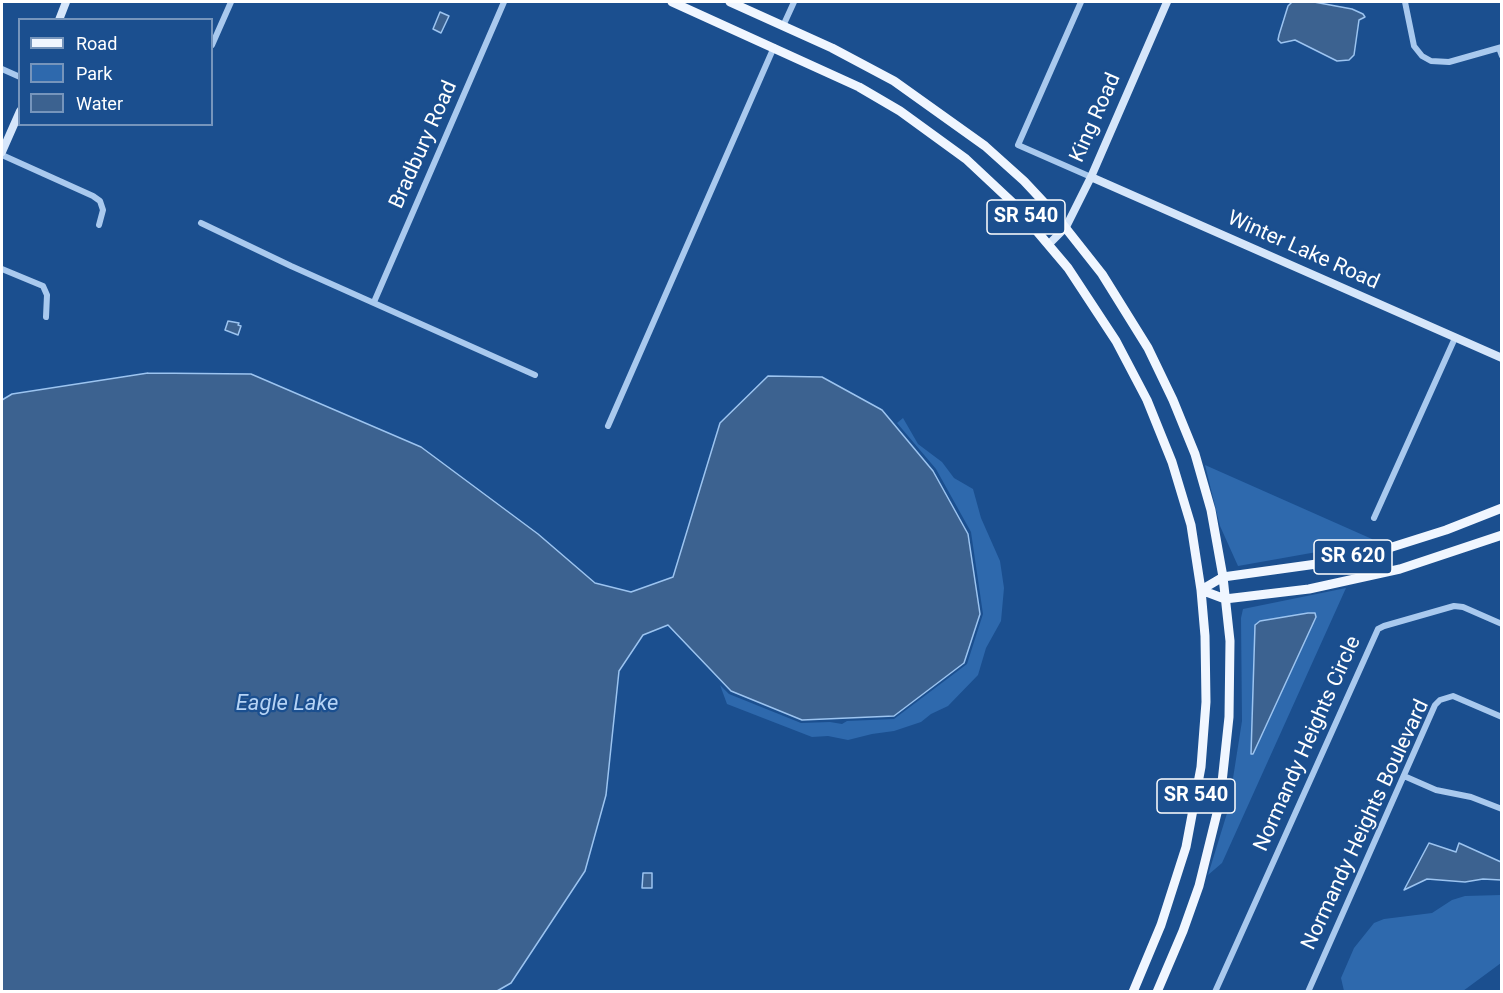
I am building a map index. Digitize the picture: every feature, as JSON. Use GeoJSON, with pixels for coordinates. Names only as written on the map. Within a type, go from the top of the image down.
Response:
{"type":"FeatureCollection","features":[{"type":"Feature","properties":{"kind":"main road","name":"SR 540"},"geometry":{"type":"LineString","coordinates":[[677,2],[859,87],[923,128],[982,173],[1013,203],[1082,286],[1116,341],[1156,420],[1185,504],[1195,547],[1205,636],[1206,702],[1198,787],[1186,847],[1168,906],[1132,992]]}},
{"type":"Feature","properties":{"kind":"main road"},"geometry":{"type":"LineString","coordinates":[[724,2],[757,14]]}},
{"type":"Feature","properties":{"kind":"main road","name":"SR 540"},"geometry":{"type":"LineString","coordinates":[[730,2],[832,48],[894,81],[985,146],[1024,180],[1066,227],[1118,298],[1148,348],[1173,400],[1209,500],[1223,578],[1230,641],[1229,717],[1220,801],[1199,886],[1184,931],[1157,992]]}},
{"type":"Feature","properties":{"kind":"main road","name":"SR 620"},"geometry":{"type":"LineString","coordinates":[[1201,590],[1223,578],[1351,558],[1408,542],[1502,508]]}},
{"type":"Feature","properties":{"kind":"main road","name":"SR 620"},"geometry":{"type":"LineString","coordinates":[[1201,590],[1225,599],[1309,589],[1365,578],[1434,559],[1502,535]]}},
{"type":"Feature","properties":{"kind":"street"},"geometry":{"type":"LineString","coordinates":[[59,18],[66,2]]}},
{"type":"Feature","properties":{"kind":"street"},"geometry":{"type":"LineString","coordinates":[[213,43],[231,2]]}},
{"type":"Feature","properties":{"kind":"street","name":"Bradbury Road"},"geometry":{"type":"LineString","coordinates":[[374,302],[504,2]]}},
{"type":"Feature","properties":{"kind":"street"},"geometry":{"type":"LineString","coordinates":[[783,26],[794,2]]}},
{"type":"Feature","properties":{"kind":"street"},"geometry":{"type":"LineString","coordinates":[[1081,2],[1018,145],[1091,177]]}},
{"type":"Feature","properties":{"kind":"street","name":"King Road"},"geometry":{"type":"LineString","coordinates":[[1049,244],[1066,227],[1091,177],[1167,2]]}},
{"type":"Feature","properties":{"kind":"street"},"geometry":{"type":"LineString","coordinates":[[1405,2],[1414,46],[1426,59],[1449,62],[1500,47],[1502,56]]}},
{"type":"Feature","properties":{"kind":"street"},"geometry":{"type":"LineString","coordinates":[[608,426],[774,47]]}},
{"type":"Feature","properties":{"kind":"street"},"geometry":{"type":"LineString","coordinates":[[2,69],[18,76]]}},
{"type":"Feature","properties":{"kind":"street"},"geometry":{"type":"LineString","coordinates":[[18,116],[2,154],[100,201],[103,210],[99,225]]}},
{"type":"Feature","properties":{"kind":"street","name":"Winter Lake Road"},"geometry":{"type":"LineString","coordinates":[[1091,177],[1502,358]]}},
{"type":"Feature","properties":{"kind":"street"},"geometry":{"type":"LineString","coordinates":[[201,223],[291,266],[535,375]]}},
{"type":"Feature","properties":{"kind":"street"},"geometry":{"type":"LineString","coordinates":[[2,269],[43,286],[47,295],[46,317]]}},
{"type":"Feature","properties":{"kind":"street"},"geometry":{"type":"LineString","coordinates":[[1374,518],[1455,338]]}},
{"type":"Feature","properties":{"kind":"street","name":"Normandy Heights Circle"},"geometry":{"type":"LineString","coordinates":[[1215,992],[1378,629],[1454,606],[1462,607],[1502,624]]}},
{"type":"Feature","properties":{"kind":"street","name":"Normandy Heights Boulevard"},"geometry":{"type":"LineString","coordinates":[[1308,992],[1436,705],[1446,697],[1459,698],[1502,717]]}},
{"type":"Feature","properties":{"kind":"street"},"geometry":{"type":"LineString","coordinates":[[1404,776],[1436,790],[1471,797],[1502,809]]}},
{"type":"Feature","properties":{"kind":"green space"},"geometry":{"type":"Polygon","coordinates":[[[903,418],[918,444],[942,462],[954,478],[973,489],[981,518],[1000,561],[1004,588],[1001,621],[986,648],[978,675],[948,706],[921,722],[894,731],[848,740],[828,736],[812,737],[727,704],[720,685],[729,694],[801,723],[842,724],[847,721],[894,719],[967,664],[983,614],[971,532],[936,469],[897,423],[903,418]]]}},
{"type":"Feature","properties":{"kind":"green space"},"geometry":{"type":"Polygon","coordinates":[[[1205,465],[1372,539],[1373,542],[1238,566],[1220,526],[1205,465]]]}},
{"type":"Feature","properties":{"kind":"green space"},"geometry":{"type":"Polygon","coordinates":[[[1346,588],[1222,863],[1208,875],[1228,810],[1242,721],[1241,618],[1243,609],[1346,588]],[[1315,613],[1260,621],[1255,625],[1253,754],[1316,617],[1315,613]]]}},
{"type":"Feature","properties":{"kind":"green space"},"geometry":{"type":"Polygon","coordinates":[[[1501,895],[1501,963],[1463,991],[1344,991],[1341,978],[1354,948],[1374,923],[1384,919],[1432,913],[1452,900],[1465,896],[1501,895]]]}},
{"type":"Feature","properties":{"kind":"water"},"geometry":{"type":"Polygon","coordinates":[[[1292,2],[1314,2],[1352,9],[1363,14],[1365,17],[1359,20],[1354,55],[1349,60],[1337,61],[1295,40],[1281,43],[1278,40],[1279,35],[1288,6],[1292,2]]]}},
{"type":"Feature","properties":{"kind":"water"},"geometry":{"type":"Polygon","coordinates":[[[440,12],[449,16],[441,33],[433,29],[440,12]]]}},
{"type":"Feature","properties":{"kind":"water"},"geometry":{"type":"Polygon","coordinates":[[[228,321],[239,323],[238,325],[241,326],[238,335],[225,330],[228,321]]]}},
{"type":"Feature","properties":{"kind":"water","name":"Eagle Lake"},"geometry":{"type":"Polygon","coordinates":[[[148,373],[251,374],[421,447],[538,534],[595,583],[631,592],[673,577],[720,423],[768,376],[822,377],[882,410],[933,471],[968,534],[980,614],[964,663],[894,716],[802,720],[731,691],[668,625],[643,635],[619,671],[606,795],[585,871],[511,983],[497,991],[2,991],[2,400],[12,394],[148,373]]]}},
{"type":"Feature","properties":{"kind":"water"},"geometry":{"type":"Polygon","coordinates":[[[1315,613],[1316,617],[1253,754],[1251,754],[1255,625],[1260,621],[1315,613]]]}},
{"type":"Feature","properties":{"kind":"water"},"geometry":{"type":"Polygon","coordinates":[[[1429,843],[1456,852],[1459,843],[1501,862],[1501,880],[1483,879],[1465,882],[1427,879],[1404,890],[1429,843]]]}},
{"type":"Feature","properties":{"kind":"water"},"geometry":{"type":"Polygon","coordinates":[[[643,873],[652,873],[652,888],[642,888],[643,873]]]}}]}
